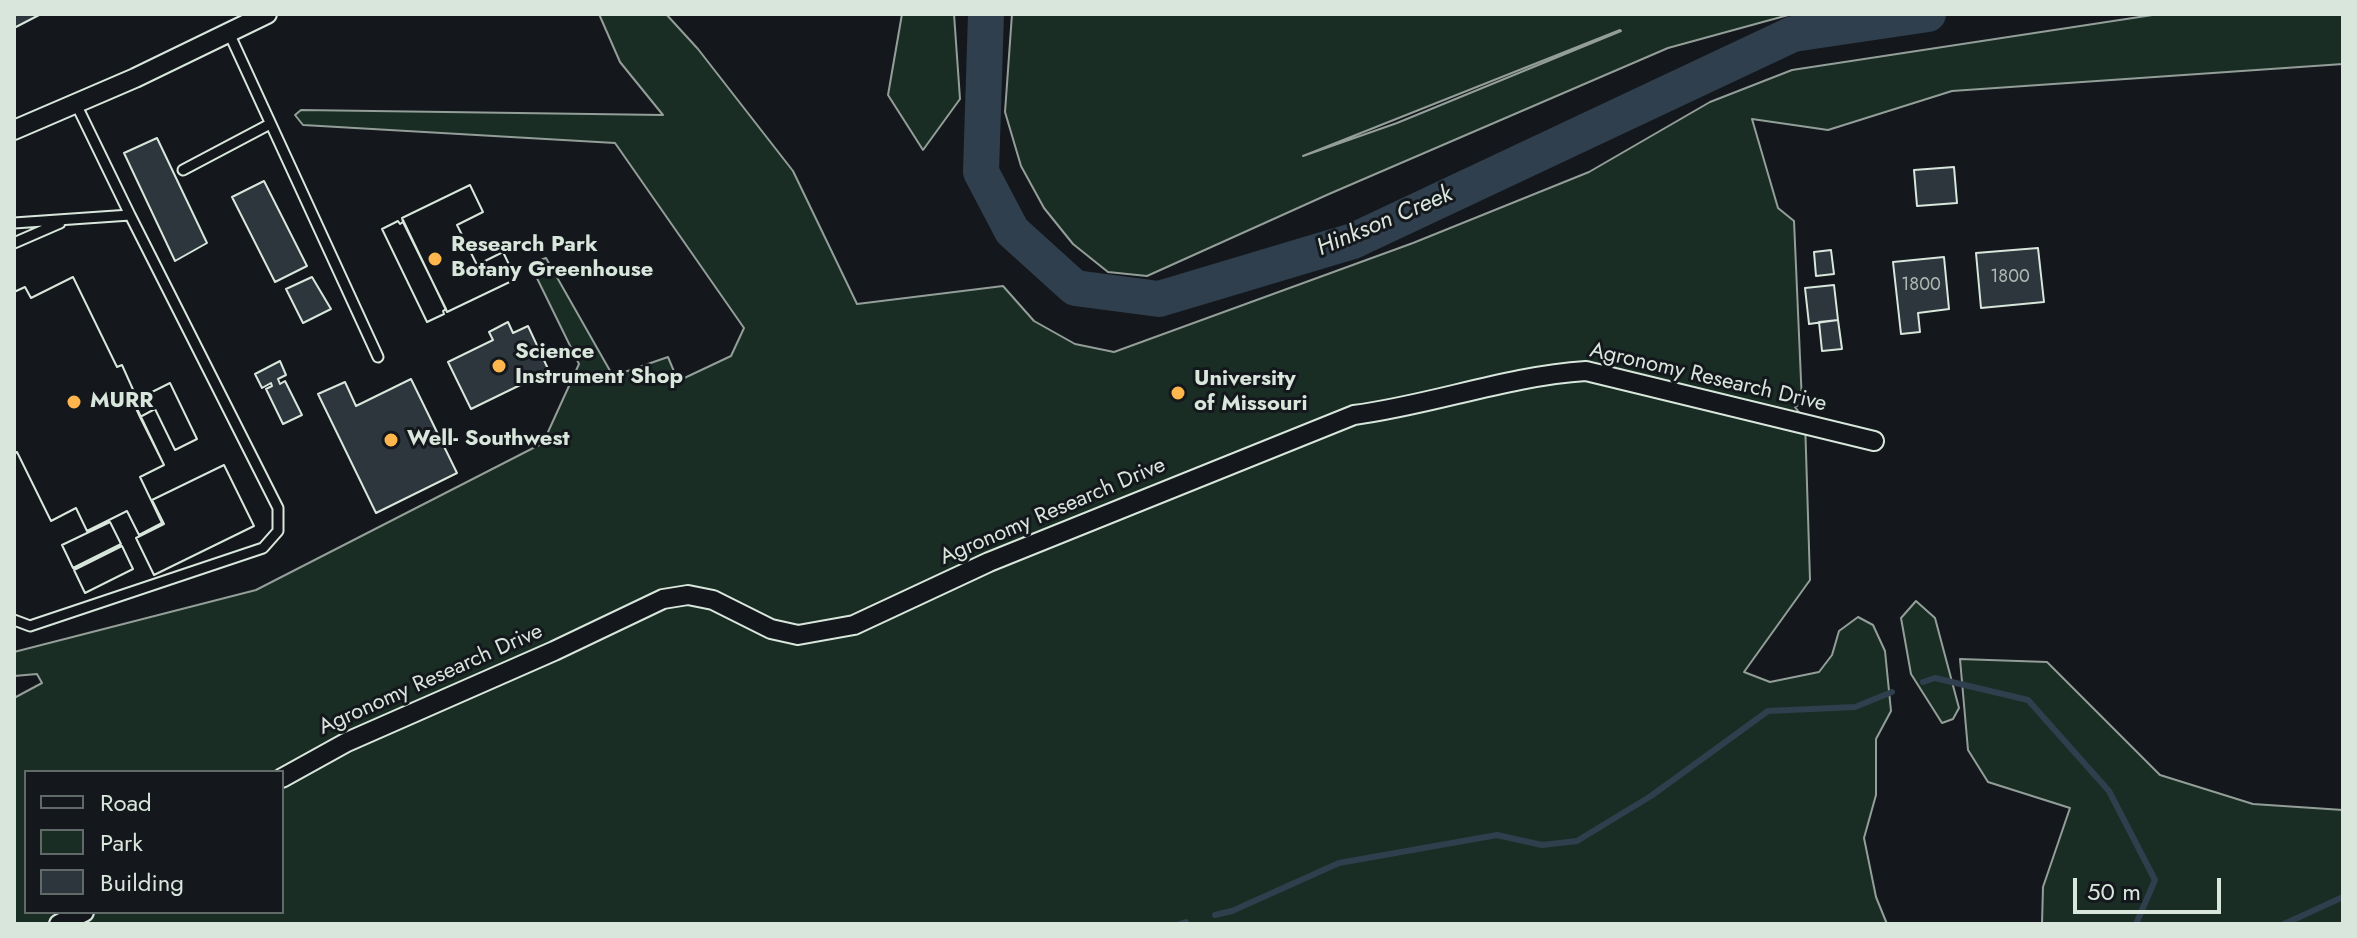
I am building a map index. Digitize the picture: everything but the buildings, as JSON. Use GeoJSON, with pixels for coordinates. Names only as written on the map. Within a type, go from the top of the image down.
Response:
{"type":"FeatureCollection","features":[{"type":"Feature","properties":{"kind":"street"},"geometry":{"type":"LineString","coordinates":[[14,130],[267,14]]}},
{"type":"Feature","properties":{"kind":"street","name":"Agronomy Research Drive"},"geometry":{"type":"LineString","coordinates":[[284,777],[347,742],[554,651],[663,599],[688,595],[713,600],[771,629],[798,635],[854,625],[989,562],[1354,415],[1395,410],[1525,379],[1586,371],[1874,441]]}},
{"type":"Feature","properties":{"kind":"street"},"geometry":{"type":"LineString","coordinates":[[59,924],[80,914]]}},
{"type":"Feature","properties":{"kind":"lane"},"geometry":{"type":"LineString","coordinates":[[229,33],[378,357]]}},
{"type":"Feature","properties":{"kind":"lane"},"geometry":{"type":"LineString","coordinates":[[14,620],[30,626],[263,548],[278,531],[278,508],[76,104]]}},
{"type":"Feature","properties":{"kind":"lane"},"geometry":{"type":"LineString","coordinates":[[183,170],[270,124]]}},
{"type":"Feature","properties":{"kind":"lane"},"geometry":{"type":"LineString","coordinates":[[14,223],[130,215]]}},
{"type":"Feature","properties":{"kind":"lane"},"geometry":{"type":"LineString","coordinates":[[14,243],[66,220]]}},
{"type":"Feature","properties":{"kind":"green space"},"geometry":{"type":"Polygon","coordinates":[[[599,14],[666,14],[698,49],[793,171],[857,304],[1003,286],[1034,321],[1075,344],[1114,352],[1413,243],[1589,172],[1710,102],[1792,70],[2159,14],[2343,14],[2343,64],[1952,91],[1828,130],[1752,119],[1778,208],[1794,221],[1802,403],[1795,407],[1805,420],[1810,580],[1744,672],[1770,682],[1819,672],[1832,655],[1839,631],[1858,617],[1873,625],[1885,651],[1891,711],[1876,739],[1876,795],[1864,838],[1876,897],[1887,924],[14,924],[14,698],[42,683],[37,674],[14,676],[14,652],[256,590],[543,443],[579,364],[532,268],[537,261],[546,258],[613,376],[668,357],[678,381],[731,356],[744,328],[615,143],[303,125],[295,115],[301,110],[663,115],[620,62],[599,14]]]}},
{"type":"Feature","properties":{"kind":"green space"},"geometry":{"type":"Polygon","coordinates":[[[902,14],[954,14],[960,99],[923,150],[888,95],[902,14]]]}},
{"type":"Feature","properties":{"kind":"green space"},"geometry":{"type":"Polygon","coordinates":[[[1012,14],[1792,14],[1668,48],[1147,276],[1108,272],[1073,244],[1044,208],[1021,166],[1005,112],[1012,14]],[[1621,31],[1303,156],[1397,123],[1621,31]]]}},
{"type":"Feature","properties":{"kind":"green space"},"geometry":{"type":"Polygon","coordinates":[[[1916,601],[1935,618],[1959,708],[1953,719],[1942,723],[1911,674],[1901,618],[1916,601]]]}},
{"type":"Feature","properties":{"kind":"green space"},"geometry":{"type":"Polygon","coordinates":[[[1960,659],[2047,662],[2160,775],[2253,804],[2343,810],[2343,924],[2042,924],[2043,887],[2070,808],[1988,782],[1968,750],[1960,659]]]}},
{"type":"Feature","properties":{"kind":"waterway","name":"Hinkson Creek"},"geometry":{"type":"LineString","coordinates":[[986,14],[981,172],[1012,231],[1075,288],[1159,299],[1353,241],[1793,34],[1928,14]]}},
{"type":"Feature","properties":{"kind":"waterway"},"geometry":{"type":"LineString","coordinates":[[1923,682],[1935,678],[2028,700],[2109,791],[2155,880],[2136,924]]}},
{"type":"Feature","properties":{"kind":"waterway"},"geometry":{"type":"LineString","coordinates":[[1215,915],[1232,911],[1339,863],[1497,835],[1542,845],[1577,841],[1651,796],[1768,711],[1855,707],[1892,692]]}},
{"type":"Feature","properties":{"kind":"waterway"},"geometry":{"type":"LineString","coordinates":[[2284,924],[2343,897]]}},
{"type":"Feature","properties":{"kind":"waterway"},"geometry":{"type":"LineString","coordinates":[[1180,924],[1186,922]]}},
{"type":"Feature","properties":{"kind":"place","name":"Research Park Botany Greenhouse"},"geometry":{"type":"Point","coordinates":[435,259]}},
{"type":"Feature","properties":{"kind":"place","name":"Science Instrument Shop"},"geometry":{"type":"Point","coordinates":[499,366]}},
{"type":"Feature","properties":{"kind":"place","name":"University of Missouri"},"geometry":{"type":"Point","coordinates":[1178,393]}},
{"type":"Feature","properties":{"kind":"place","name":"MURR"},"geometry":{"type":"Point","coordinates":[74,402]}},
{"type":"Feature","properties":{"kind":"place","name":"Well- Southwest"},"geometry":{"type":"Point","coordinates":[391,440]}}]}
